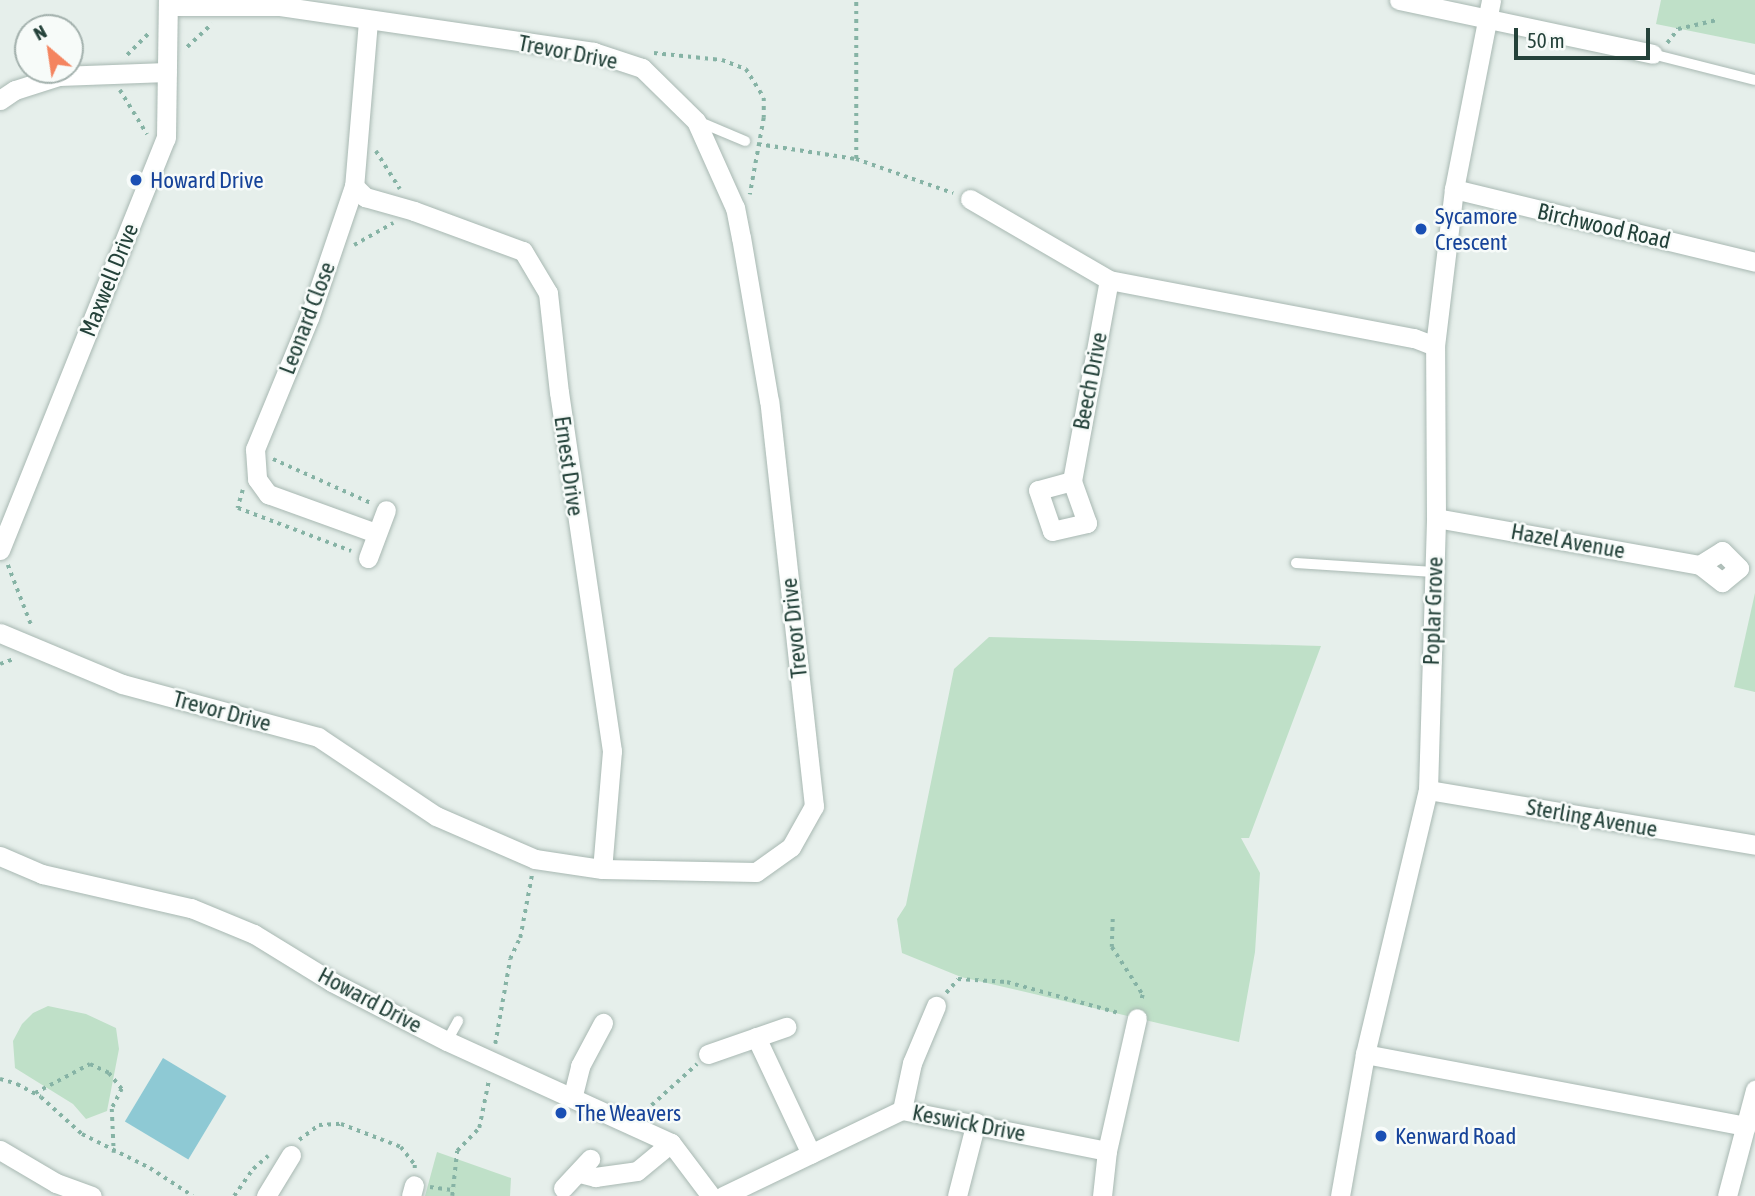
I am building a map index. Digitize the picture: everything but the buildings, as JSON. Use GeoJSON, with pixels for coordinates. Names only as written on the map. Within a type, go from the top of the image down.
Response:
{"type":"FeatureCollection","features":[{"type":"Feature","properties":{"kind":"street"},"geometry":{"type":"LineString","coordinates":[[1399,0],[1656,55]]}},
{"type":"Feature","properties":{"kind":"street","name":"Poplar Grove"},"geometry":{"type":"LineString","coordinates":[[1340,1196],[1364,1054],[1428,790],[1436,518],[1436,346],[1454,189],[1491,0]]}},
{"type":"Feature","properties":{"kind":"street","name":"Trevor Drive"},"geometry":{"type":"LineString","coordinates":[[0,633],[122,684],[318,737],[436,816],[536,859],[602,869],[756,872],[791,847],[814,806],[769,401],[746,265],[735,208],[696,121],[642,68],[593,52],[368,22],[278,6],[168,7]]}},
{"type":"Feature","properties":{"kind":"street","name":"Maxwell Drive"},"geometry":{"type":"LineString","coordinates":[[1,549],[166,138],[168,7]]}},
{"type":"Feature","properties":{"kind":"street","name":"Leonard Close"},"geometry":{"type":"LineString","coordinates":[[368,22],[354,186],[329,260],[255,449],[257,479],[268,494],[376,533]]}},
{"type":"Feature","properties":{"kind":"street"},"geometry":{"type":"LineString","coordinates":[[0,100],[15,90],[59,76],[167,69]]}},
{"type":"Feature","properties":{"kind":"street","name":"Ernest Drive"},"geometry":{"type":"LineString","coordinates":[[354,186],[365,197],[414,211],[523,251],[548,293],[559,392],[612,751],[602,869]]}},
{"type":"Feature","properties":{"kind":"street","name":"Birchwood Road"},"geometry":{"type":"LineString","coordinates":[[1454,189],[1755,262]]}},
{"type":"Feature","properties":{"kind":"street"},"geometry":{"type":"LineString","coordinates":[[970,199],[1109,280],[1414,338],[1436,346]]}},
{"type":"Feature","properties":{"kind":"street","name":"Beech Drive"},"geometry":{"type":"LineString","coordinates":[[1072,481],[1109,280]]}},
{"type":"Feature","properties":{"kind":"street"},"geometry":{"type":"LineString","coordinates":[[368,558],[386,510]]}},
{"type":"Feature","properties":{"kind":"street","name":"Hazel Avenue"},"geometry":{"type":"LineString","coordinates":[[1436,518],[1700,565]]}},
{"type":"Feature","properties":{"kind":"street","name":"Sterling Avenue"},"geometry":{"type":"LineString","coordinates":[[1428,790],[1755,845]]}},
{"type":"Feature","properties":{"kind":"street","name":"Howard Drive"},"geometry":{"type":"LineString","coordinates":[[0,856],[42,874],[191,908],[254,934],[332,982],[447,1041],[573,1095],[671,1143],[711,1196]]}},
{"type":"Feature","properties":{"kind":"street"},"geometry":{"type":"LineString","coordinates":[[902,1110],[912,1063],[936,1006]]}},
{"type":"Feature","properties":{"kind":"street"},"geometry":{"type":"LineString","coordinates":[[1102,1196],[1107,1152],[1137,1018]]}},
{"type":"Feature","properties":{"kind":"street"},"geometry":{"type":"LineString","coordinates":[[573,1095],[580,1066],[603,1023]]}},
{"type":"Feature","properties":{"kind":"street"},"geometry":{"type":"LineString","coordinates":[[708,1054],[786,1027]]}},
{"type":"Feature","properties":{"kind":"street"},"geometry":{"type":"LineString","coordinates":[[756,1037],[811,1154]]}},
{"type":"Feature","properties":{"kind":"street"},"geometry":{"type":"LineString","coordinates":[[1364,1054],[1746,1126]]}},
{"type":"Feature","properties":{"kind":"street"},"geometry":{"type":"LineString","coordinates":[[1727,1196],[1755,1090]]}},
{"type":"Feature","properties":{"kind":"street","name":"Keswick Drive"},"geometry":{"type":"LineString","coordinates":[[723,1196],[902,1110],[976,1122],[1107,1152]]}},
{"type":"Feature","properties":{"kind":"street"},"geometry":{"type":"LineString","coordinates":[[957,1196],[976,1122]]}},
{"type":"Feature","properties":{"kind":"street"},"geometry":{"type":"LineString","coordinates":[[564,1188],[585,1166],[595,1177],[637,1171],[671,1143]]}},
{"type":"Feature","properties":{"kind":"street"},"geometry":{"type":"LineString","coordinates":[[0,1150],[57,1183],[92,1196]]}},
{"type":"Feature","properties":{"kind":"street"},"geometry":{"type":"LineString","coordinates":[[266,1196],[291,1155]]}},
{"type":"Feature","properties":{"kind":"lane"},"geometry":{"type":"LineString","coordinates":[[1656,55],[1755,80]]}},
{"type":"Feature","properties":{"kind":"lane"},"geometry":{"type":"LineString","coordinates":[[696,121],[746,141]]}},
{"type":"Feature","properties":{"kind":"lane"},"geometry":{"type":"LineString","coordinates":[[1296,563],[1434,572]]}},
{"type":"Feature","properties":{"kind":"lane"},"geometry":{"type":"LineString","coordinates":[[447,1041],[457,1021]]}},
{"type":"Feature","properties":{"kind":"path"},"geometry":{"type":"LineString","coordinates":[[856,0],[856,159]]}},
{"type":"Feature","properties":{"kind":"path"},"geometry":{"type":"LineString","coordinates":[[167,69],[231,6]]}},
{"type":"Feature","properties":{"kind":"path"},"geometry":{"type":"LineString","coordinates":[[160,154],[109,73],[168,7]]}},
{"type":"Feature","properties":{"kind":"path"},"geometry":{"type":"LineString","coordinates":[[1656,55],[1678,29],[1716,20]]}},
{"type":"Feature","properties":{"kind":"path"},"geometry":{"type":"LineString","coordinates":[[646,52],[722,60],[746,69],[764,98],[760,145],[749,198]]}},
{"type":"Feature","properties":{"kind":"path"},"geometry":{"type":"LineString","coordinates":[[329,260],[414,211],[361,125]]}},
{"type":"Feature","properties":{"kind":"path"},"geometry":{"type":"LineString","coordinates":[[746,141],[856,159],[970,199]]}},
{"type":"Feature","properties":{"kind":"path"},"geometry":{"type":"LineString","coordinates":[[255,449],[284,466],[386,510]]}},
{"type":"Feature","properties":{"kind":"path"},"geometry":{"type":"LineString","coordinates":[[1,549],[41,650]]}},
{"type":"Feature","properties":{"kind":"path"},"geometry":{"type":"LineString","coordinates":[[452,1196],[457,1151],[479,1128],[510,959],[520,938],[536,859]]}},
{"type":"Feature","properties":{"kind":"path"},"geometry":{"type":"LineString","coordinates":[[936,1006],[958,979],[982,980],[1007,982],[1137,1018],[1143,995],[1112,947],[1112,919]]}},
{"type":"Feature","properties":{"kind":"path"},"geometry":{"type":"LineString","coordinates":[[632,1124],[708,1054]]}},
{"type":"Feature","properties":{"kind":"path"},"geometry":{"type":"LineString","coordinates":[[34,1093],[90,1064],[109,1073],[122,1089],[112,1109],[114,1153]]}},
{"type":"Feature","properties":{"kind":"path"},"geometry":{"type":"LineString","coordinates":[[0,1079],[34,1093],[82,1134],[114,1153],[150,1168],[193,1196]]}},
{"type":"Feature","properties":{"kind":"path"},"geometry":{"type":"LineString","coordinates":[[291,1155],[300,1138],[319,1125],[341,1124],[401,1147],[415,1165],[412,1191],[452,1190]]}},
{"type":"Feature","properties":{"kind":"green space"},"geometry":{"type":"Polygon","coordinates":[[[1661,0],[1755,0],[1755,44],[1656,24],[1661,0]]]}},
{"type":"Feature","properties":{"kind":"green space"},"geometry":{"type":"Polygon","coordinates":[[[1755,593],[1755,692],[1734,687],[1755,593]]]}},
{"type":"Feature","properties":{"kind":"green space"},"geometry":{"type":"Polygon","coordinates":[[[989,637],[1321,646],[1249,838],[1241,838],[1260,873],[1255,952],[1239,1042],[961,977],[902,953],[897,919],[906,905],[954,669],[989,637]]]}},
{"type":"Feature","properties":{"kind":"green space"},"geometry":{"type":"Polygon","coordinates":[[[48,1006],[86,1014],[116,1028],[119,1049],[107,1111],[86,1119],[73,1104],[15,1068],[13,1041],[22,1024],[33,1013],[48,1006]]]}},
{"type":"Feature","properties":{"kind":"green space"},"geometry":{"type":"Polygon","coordinates":[[[437,1152],[511,1178],[510,1196],[425,1196],[437,1152]]]}},
{"type":"Feature","properties":{"kind":"water"},"geometry":{"type":"Polygon","coordinates":[[[163,1058],[226,1096],[188,1160],[125,1121],[163,1058]]]}},
{"type":"Feature","properties":{"kind":"place","name":"Howard Drive"},"geometry":{"type":"Point","coordinates":[136,180]}},
{"type":"Feature","properties":{"kind":"place","name":"Sycamore Crescent"},"geometry":{"type":"Point","coordinates":[1421,229]}},
{"type":"Feature","properties":{"kind":"place","name":"The Weavers"},"geometry":{"type":"Point","coordinates":[561,1113]}},
{"type":"Feature","properties":{"kind":"place","name":"Kenward Road"},"geometry":{"type":"Point","coordinates":[1381,1136]}}]}
